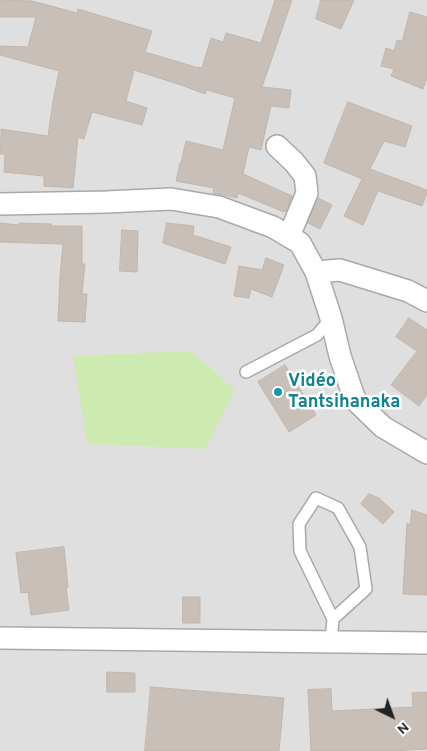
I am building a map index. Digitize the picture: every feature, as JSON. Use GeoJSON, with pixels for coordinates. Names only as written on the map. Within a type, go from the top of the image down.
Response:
{"type":"FeatureCollection","features":[{"type":"Feature","properties":{"kind":"street"},"geometry":{"type":"LineString","coordinates":[[277,146],[294,162],[304,176],[307,193],[290,236]]}},
{"type":"Feature","properties":{"kind":"street"},"geometry":{"type":"LineString","coordinates":[[0,204],[171,199],[219,207],[273,227],[290,236],[300,243],[316,272],[331,318],[340,356],[356,400],[384,427],[427,453]]}},
{"type":"Feature","properties":{"kind":"street"},"geometry":{"type":"LineString","coordinates":[[316,272],[340,270],[408,291],[427,301]]}},
{"type":"Feature","properties":{"kind":"street"},"geometry":{"type":"LineString","coordinates":[[0,638],[427,643]]}},
{"type":"Feature","properties":{"kind":"lane"},"geometry":{"type":"LineString","coordinates":[[246,372],[317,335],[331,318]]}},
{"type":"Feature","properties":{"kind":"lane"},"geometry":{"type":"LineString","coordinates":[[330,642],[333,619],[300,551],[299,524],[316,498],[338,508],[360,547],[366,589],[333,619]]}},
{"type":"Feature","properties":{"kind":"shaded area"},"geometry":{"type":"Polygon","coordinates":[[[0,0],[427,0],[427,751],[0,751],[0,0]]]}},
{"type":"Feature","properties":{"kind":"green space"},"geometry":{"type":"Polygon","coordinates":[[[191,351],[235,390],[205,449],[87,444],[73,356],[191,351]]]}},
{"type":"Feature","properties":{"kind":"building"},"geometry":{"type":"Polygon","coordinates":[[[0,0],[32,1],[77,13],[78,9],[152,31],[145,52],[202,68],[211,38],[223,42],[226,33],[261,43],[275,0],[292,0],[262,87],[291,90],[289,108],[271,106],[261,150],[249,147],[243,174],[292,196],[286,211],[284,212],[238,193],[237,198],[213,193],[214,188],[176,181],[186,141],[223,150],[235,98],[207,90],[205,94],[134,70],[126,101],[147,108],[142,125],[92,112],[84,139],[78,137],[73,188],[44,186],[44,176],[4,172],[5,154],[0,154],[1,129],[48,136],[59,71],[0,55],[0,46],[28,47],[36,17],[0,17],[0,0]]]}},
{"type":"Feature","properties":{"kind":"building"},"geometry":{"type":"Polygon","coordinates":[[[321,0],[354,0],[341,29],[316,19],[321,0]]]}},
{"type":"Feature","properties":{"kind":"building"},"geometry":{"type":"Polygon","coordinates":[[[410,12],[427,17],[427,78],[423,89],[391,76],[394,69],[381,66],[386,48],[394,51],[397,40],[402,41],[410,12]]]}},
{"type":"Feature","properties":{"kind":"building"},"geometry":{"type":"Polygon","coordinates":[[[348,102],[412,126],[405,147],[384,141],[370,169],[427,190],[422,206],[378,191],[363,225],[344,216],[362,179],[324,163],[348,102]]]}},
{"type":"Feature","properties":{"kind":"building"},"geometry":{"type":"Polygon","coordinates":[[[318,198],[332,205],[320,229],[308,223],[318,198]]]}},
{"type":"Feature","properties":{"kind":"building"},"geometry":{"type":"Polygon","coordinates":[[[0,223],[82,226],[82,264],[85,264],[82,294],[87,294],[85,322],[58,321],[63,244],[0,242],[0,223]]]}},
{"type":"Feature","properties":{"kind":"building"},"geometry":{"type":"Polygon","coordinates":[[[167,223],[194,226],[193,235],[231,247],[225,264],[163,243],[167,223]]]}},
{"type":"Feature","properties":{"kind":"building"},"geometry":{"type":"Polygon","coordinates":[[[122,230],[138,231],[137,272],[120,271],[122,230]]]}},
{"type":"Feature","properties":{"kind":"building"},"geometry":{"type":"Polygon","coordinates":[[[266,258],[284,265],[272,297],[251,289],[249,298],[234,296],[239,266],[262,270],[266,258]]]}},
{"type":"Feature","properties":{"kind":"building"},"geometry":{"type":"Polygon","coordinates":[[[409,318],[427,330],[427,395],[419,406],[391,385],[417,351],[396,337],[409,318]]]}},
{"type":"Feature","properties":{"kind":"building"},"geometry":{"type":"Polygon","coordinates":[[[285,365],[316,415],[289,432],[258,382],[285,365]]]}},
{"type":"Feature","properties":{"kind":"building"},"geometry":{"type":"Polygon","coordinates":[[[369,494],[379,498],[394,512],[383,524],[361,504],[369,494]]]}},
{"type":"Feature","properties":{"kind":"building"},"geometry":{"type":"Polygon","coordinates":[[[412,510],[427,515],[427,595],[403,594],[407,523],[410,525],[412,510]]]}},
{"type":"Feature","properties":{"kind":"building"},"geometry":{"type":"Polygon","coordinates":[[[64,547],[69,610],[31,615],[28,592],[21,593],[16,553],[64,547]]]}},
{"type":"Feature","properties":{"kind":"building"},"geometry":{"type":"Polygon","coordinates":[[[183,597],[200,597],[200,623],[183,623],[183,597]]]}},
{"type":"Feature","properties":{"kind":"building"},"geometry":{"type":"Polygon","coordinates":[[[107,672],[135,673],[135,692],[107,692],[107,672]]]}},
{"type":"Feature","properties":{"kind":"building"},"geometry":{"type":"Polygon","coordinates":[[[151,687],[284,698],[279,751],[145,751],[151,687]]]}},
{"type":"Feature","properties":{"kind":"building"},"geometry":{"type":"Polygon","coordinates":[[[331,689],[332,711],[413,707],[412,693],[427,692],[427,749],[311,751],[308,690],[331,689]]]}},
{"type":"Feature","properties":{"kind":"place","name":"Vidéo Tantsihanaka"},"geometry":{"type":"Point","coordinates":[278,392]}}]}
